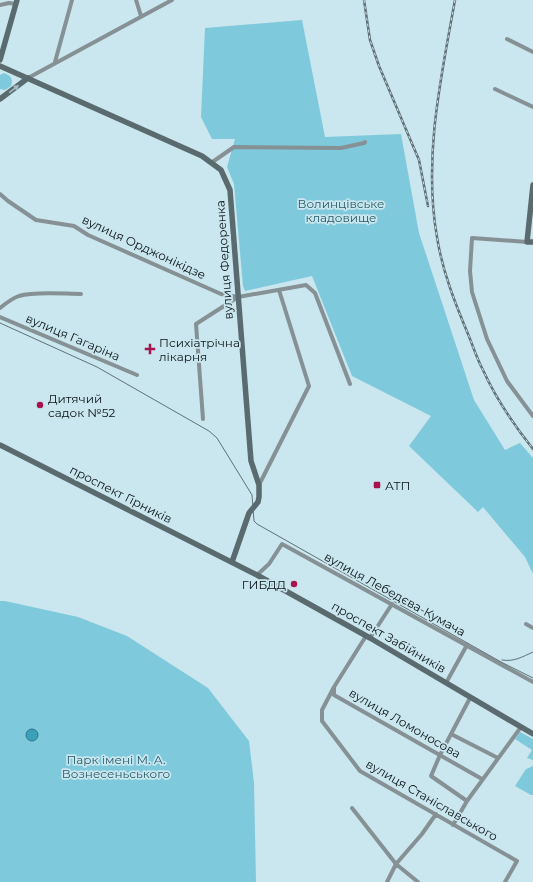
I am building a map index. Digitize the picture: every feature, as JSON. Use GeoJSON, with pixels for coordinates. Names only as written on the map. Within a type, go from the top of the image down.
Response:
{"type":"FeatureCollection","features":[{"type":"Feature","properties":{"kind":"main road"},"geometry":{"type":"LineString","coordinates":[[0,60],[16,2]]}},
{"type":"Feature","properties":{"kind":"main road","name":"вулиця Федоренка"},"geometry":{"type":"LineString","coordinates":[[0,66],[202,156],[221,170],[230,190],[251,461],[260,491],[258,502],[249,513],[232,562]]}},
{"type":"Feature","properties":{"kind":"main road"},"geometry":{"type":"LineString","coordinates":[[0,99],[28,78]]}},
{"type":"Feature","properties":{"kind":"main road"},"geometry":{"type":"LineString","coordinates":[[530,242],[531,196],[533,184]]}},
{"type":"Feature","properties":{"kind":"main road","name":"проспект Гірників"},"geometry":{"type":"LineString","coordinates":[[0,445],[232,562]]}},
{"type":"Feature","properties":{"kind":"main road","name":"проспект Забійників"},"geometry":{"type":"LineString","coordinates":[[232,562],[368,637],[533,734]]}},
{"type":"Feature","properties":{"kind":"street"},"geometry":{"type":"LineString","coordinates":[[55,62],[72,0]]}},
{"type":"Feature","properties":{"kind":"street"},"geometry":{"type":"LineString","coordinates":[[136,0],[141,16]]}},
{"type":"Feature","properties":{"kind":"street"},"geometry":{"type":"LineString","coordinates":[[28,78],[55,62],[172,0]]}},
{"type":"Feature","properties":{"kind":"street"},"geometry":{"type":"LineString","coordinates":[[0,5],[16,2]]}},
{"type":"Feature","properties":{"kind":"street"},"geometry":{"type":"LineString","coordinates":[[507,39],[533,52]]}},
{"type":"Feature","properties":{"kind":"street"},"geometry":{"type":"LineString","coordinates":[[495,89],[533,107]]}},
{"type":"Feature","properties":{"kind":"street"},"geometry":{"type":"LineString","coordinates":[[212,163],[234,147],[341,148],[364,144],[365,142]]}},
{"type":"Feature","properties":{"kind":"street","name":"вулиця Орджонікідзе"},"geometry":{"type":"LineString","coordinates":[[0,194],[36,220],[74,226],[88,235],[221,294],[238,297]]}},
{"type":"Feature","properties":{"kind":"street"},"geometry":{"type":"LineString","coordinates":[[530,242],[472,238],[470,271],[472,292],[487,340],[507,381],[533,416]]}},
{"type":"Feature","properties":{"kind":"street"},"geometry":{"type":"LineString","coordinates":[[203,419],[196,324],[238,297],[306,285],[315,293],[350,384]]}},
{"type":"Feature","properties":{"kind":"street"},"geometry":{"type":"LineString","coordinates":[[259,485],[309,386],[278,290]]}},
{"type":"Feature","properties":{"kind":"street"},"geometry":{"type":"LineString","coordinates":[[0,308],[8,301],[20,296],[81,294]]}},
{"type":"Feature","properties":{"kind":"street","name":"вулиця Гагаріна"},"geometry":{"type":"LineString","coordinates":[[0,317],[138,375]]}},
{"type":"Feature","properties":{"kind":"street","name":"вулиця Лебедєва-Кумача"},"geometry":{"type":"LineString","coordinates":[[256,575],[269,564],[282,544],[533,682]]}},
{"type":"Feature","properties":{"kind":"street","name":"вулиця Ломоносова"},"geometry":{"type":"LineString","coordinates":[[392,604],[334,687],[334,695],[482,779]]}},
{"type":"Feature","properties":{"kind":"street"},"geometry":{"type":"LineString","coordinates":[[526,624],[533,628]]}},
{"type":"Feature","properties":{"kind":"street"},"geometry":{"type":"LineString","coordinates":[[446,683],[467,645]]}},
{"type":"Feature","properties":{"kind":"street","name":"вулиця Станіславського"},"geometry":{"type":"LineString","coordinates":[[334,687],[322,710],[322,722],[360,771],[518,861],[505,882]]}},
{"type":"Feature","properties":{"kind":"street"},"geometry":{"type":"LineString","coordinates":[[467,801],[431,776],[440,755],[470,698]]}},
{"type":"Feature","properties":{"kind":"street"},"geometry":{"type":"LineString","coordinates":[[454,825],[467,801],[482,779],[521,727]]}},
{"type":"Feature","properties":{"kind":"street"},"geometry":{"type":"LineString","coordinates":[[451,734],[498,758]]}},
{"type":"Feature","properties":{"kind":"street"},"geometry":{"type":"LineString","coordinates":[[352,808],[396,864],[418,882]]}},
{"type":"Feature","properties":{"kind":"street"},"geometry":{"type":"LineString","coordinates":[[387,882],[396,864],[422,834],[436,814]]}},
{"type":"Feature","properties":{"kind":"green space","name":"Волинцівське кладовище"},"geometry":{"type":"Polygon","coordinates":[[[302,20],[325,137],[401,134],[419,233],[474,400],[505,450],[520,443],[533,458],[533,574],[525,557],[483,507],[478,512],[409,446],[431,416],[352,376],[312,276],[245,291],[243,286],[234,184],[227,167],[235,139],[212,139],[201,117],[205,28],[302,20]]]}},
{"type":"Feature","properties":{"kind":"green space"},"geometry":{"type":"Polygon","coordinates":[[[4,73],[12,79],[11,86],[5,90],[0,89],[0,75],[4,73]]]}},
{"type":"Feature","properties":{"kind":"green space","name":"Парк імені М. А. Вознесеньського"},"geometry":{"type":"Polygon","coordinates":[[[0,601],[78,617],[127,636],[208,688],[249,741],[254,783],[256,882],[0,882],[0,601]]]}},
{"type":"Feature","properties":{"kind":"green space"},"geometry":{"type":"Polygon","coordinates":[[[520,732],[533,739],[533,760],[527,758],[532,750],[515,739],[520,732]]]}},
{"type":"Feature","properties":{"kind":"green space"},"geometry":{"type":"Polygon","coordinates":[[[533,765],[533,795],[531,795],[515,786],[526,769],[533,765]]]}},
{"type":"Feature","properties":{"kind":"shaded area"},"geometry":{"type":"Polygon","coordinates":[[[32,729],[36,731],[38,735],[36,739],[32,741],[28,739],[26,735],[28,731],[32,729]]]}},
{"type":"Feature","properties":{"kind":"tram line"},"geometry":{"type":"LineString","coordinates":[[0,323],[97,367],[209,431],[217,438],[252,495],[254,521],[257,524],[501,662],[533,678]]}},
{"type":"Feature","properties":{"kind":"tram line"},"geometry":{"type":"LineString","coordinates":[[502,660],[514,660],[533,652]]}},
{"type":"Feature","properties":{"kind":"railway"},"geometry":{"type":"LineString","coordinates":[[364,0],[370,40],[379,66],[419,160],[428,206]]}},
{"type":"Feature","properties":{"kind":"railway"},"geometry":{"type":"LineString","coordinates":[[455,0],[439,88],[433,148],[433,207],[439,249],[458,310],[488,381],[512,421],[533,449]]}},
{"type":"Feature","properties":{"kind":"place","name":"Психіатрічна лікарня"},"geometry":{"type":"Point","coordinates":[150,349]}},
{"type":"Feature","properties":{"kind":"place","name":"Дитячий садок №52"},"geometry":{"type":"Point","coordinates":[40,405]}},
{"type":"Feature","properties":{"kind":"place","name":"АТП"},"geometry":{"type":"Point","coordinates":[377,485]}},
{"type":"Feature","properties":{"kind":"place","name":"ГИБДД"},"geometry":{"type":"Point","coordinates":[294,584]}}]}
